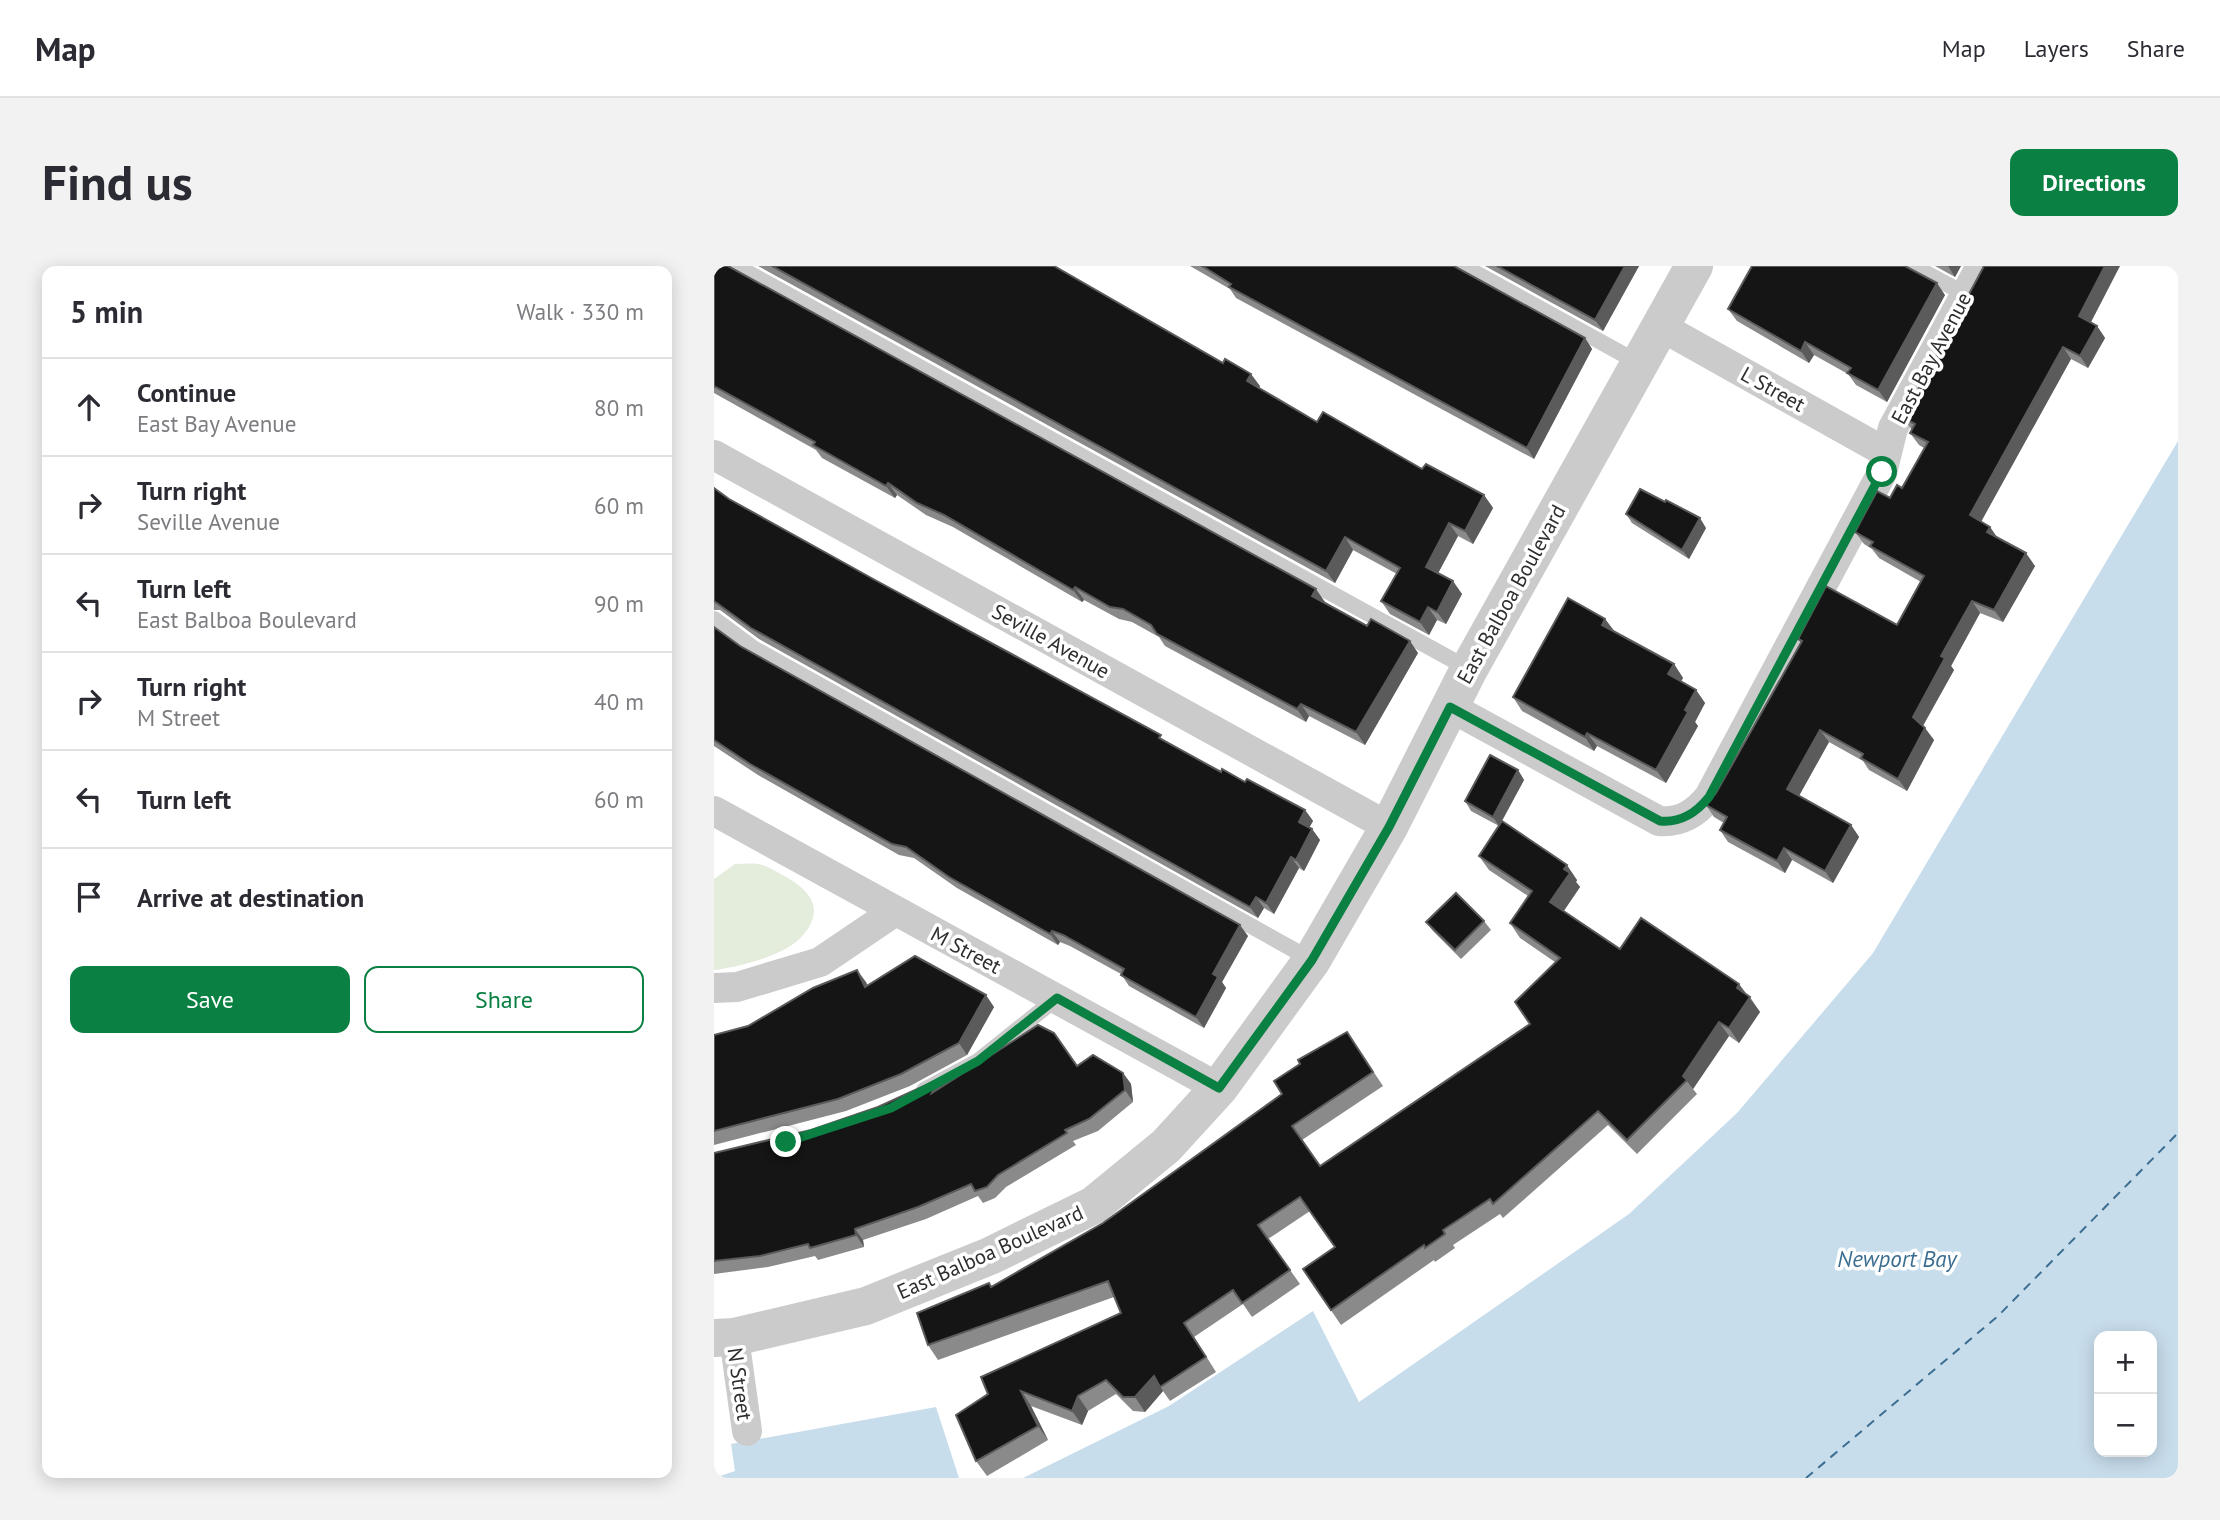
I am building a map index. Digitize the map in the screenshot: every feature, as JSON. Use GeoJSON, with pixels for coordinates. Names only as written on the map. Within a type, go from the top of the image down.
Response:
{"type":"FeatureCollection","features":[{"type":"Feature","properties":{"kind":"street","name":"East Balboa Boulevard"},"geometry":{"type":"LineString","coordinates":[[724,1338],[866,1306],[990,1256],[1094,1205],[1166,1146],[1219,1088],[1312,960],[1389,827],[1469,669],[1694,266]]}},
{"type":"Feature","properties":{"kind":"street","name":"East Bay Avenue"},"geometry":{"type":"LineString","coordinates":[[1450,707],[1660,821],[1672,822],[1699,810],[1709,797],[1882,472],[1893,428],[1981,266]]}},
{"type":"Feature","properties":{"kind":"street","name":"L Street"},"geometry":{"type":"LineString","coordinates":[[1660,326],[1885,452]]}},
{"type":"Feature","properties":{"kind":"street","name":"Seville Avenue"},"geometry":{"type":"LineString","coordinates":[[714,455],[1389,827]]}},
{"type":"Feature","properties":{"kind":"street","name":"M Street"},"geometry":{"type":"LineString","coordinates":[[718,822],[1057,998],[1219,1088]]}},
{"type":"Feature","properties":{"kind":"street"},"geometry":{"type":"LineString","coordinates":[[714,988],[737,987],[820,962],[894,912]]}},
{"type":"Feature","properties":{"kind":"street","name":"N Street"},"geometry":{"type":"LineString","coordinates":[[724,1338],[747,1432]]}},
{"type":"Feature","properties":{"kind":"lane"},"geometry":{"type":"LineString","coordinates":[[736,266],[1469,669]]}},
{"type":"Feature","properties":{"kind":"lane"},"geometry":{"type":"LineString","coordinates":[[1463,266],[1639,363]]}},
{"type":"Feature","properties":{"kind":"lane"},"geometry":{"type":"LineString","coordinates":[[1913,266],[1965,294]]}},
{"type":"Feature","properties":{"kind":"lane"},"geometry":{"type":"LineString","coordinates":[[714,619],[753,648],[1312,960]]}},
{"type":"Feature","properties":{"kind":"lane"},"geometry":{"type":"LineString","coordinates":[[913,1096],[978,1061],[1057,998]]}},
{"type":"Feature","properties":{"kind":"green space"},"geometry":{"type":"Polygon","coordinates":[[[735,864],[762,865],[786,877],[809,896],[814,913],[804,934],[787,948],[749,963],[714,970],[714,879],[735,864]]]}},
{"type":"Feature","properties":{"kind":"water","name":"Newport Bay"},"geometry":{"type":"Polygon","coordinates":[[[2178,441],[2178,1478],[1023,1478],[1169,1406],[1313,1311],[1359,1402],[1629,1214],[1737,1113],[1873,953],[2178,441]]]}},
{"type":"Feature","properties":{"kind":"water"},"geometry":{"type":"Polygon","coordinates":[[[936,1407],[959,1478],[714,1478],[735,1471],[731,1444],[936,1407]]]}},
{"type":"Feature","properties":{"kind":"building"},"geometry":{"type":"Polygon","coordinates":[[[714,266],[728,266],[1316,589],[1312,596],[1367,626],[1371,619],[1410,641],[1356,732],[1301,704],[1297,709],[1157,634],[1151,625],[1123,609],[1110,607],[1075,587],[1073,590],[944,515],[917,503],[888,483],[886,486],[813,445],[815,442],[714,386],[714,266]]]}},
{"type":"Feature","properties":{"kind":"building"},"geometry":{"type":"Polygon","coordinates":[[[772,266],[1054,266],[1223,363],[1225,359],[1251,374],[1247,381],[1317,422],[1323,412],[1422,469],[1426,464],[1484,495],[1465,531],[1449,523],[1426,567],[1453,581],[1437,612],[1428,607],[1420,622],[1381,601],[1400,568],[1345,537],[1326,571],[772,266]]]}},
{"type":"Feature","properties":{"kind":"building"},"geometry":{"type":"Polygon","coordinates":[[[1202,266],[1454,266],[1585,338],[1527,448],[1229,287],[1231,284],[1202,266]]]}},
{"type":"Feature","properties":{"kind":"building"},"geometry":{"type":"Polygon","coordinates":[[[1497,266],[1625,266],[1595,320],[1497,266]]]}},
{"type":"Feature","properties":{"kind":"building"},"geometry":{"type":"Polygon","coordinates":[[[1752,266],[1905,266],[1937,283],[1878,390],[1847,373],[1851,368],[1805,342],[1801,351],[1728,309],[1752,266]]]}},
{"type":"Feature","properties":{"kind":"building"},"geometry":{"type":"Polygon","coordinates":[[[1984,266],[2105,266],[2079,316],[2097,326],[2080,356],[2063,347],[1970,515],[1990,527],[1987,532],[2026,553],[1994,610],[1972,601],[1941,656],[1945,658],[1913,717],[1925,728],[1898,779],[1861,758],[1863,754],[1820,730],[1787,789],[1851,825],[1825,871],[1784,848],[1777,861],[1720,830],[1727,817],[1706,805],[1716,793],[1802,641],[1798,639],[1826,586],[1897,625],[1924,576],[1870,546],[1873,542],[1855,532],[1877,491],[1890,498],[1897,485],[1902,488],[1928,442],[1910,433],[1915,424],[1903,418],[1984,266]]]}},
{"type":"Feature","properties":{"kind":"building"},"geometry":{"type":"Polygon","coordinates":[[[714,488],[729,499],[875,580],[1161,735],[1159,738],[1221,772],[1222,769],[1245,782],[1247,779],[1305,810],[1299,822],[1312,829],[1296,860],[1291,857],[1266,903],[1256,897],[1250,907],[751,628],[714,601],[714,488]]]}},
{"type":"Feature","properties":{"kind":"building"},"geometry":{"type":"Polygon","coordinates":[[[1640,489],[1700,518],[1682,550],[1626,514],[1640,489]]]}},
{"type":"Feature","properties":{"kind":"building"},"geometry":{"type":"Polygon","coordinates":[[[1568,598],[1605,619],[1602,625],[1674,664],[1668,674],[1696,690],[1685,710],[1688,712],[1656,770],[1587,733],[1585,737],[1513,697],[1568,598]]]}},
{"type":"Feature","properties":{"kind":"building"},"geometry":{"type":"Polygon","coordinates":[[[714,627],[740,646],[1240,925],[1213,974],[1218,977],[1196,1017],[1121,975],[1124,969],[1063,935],[1052,931],[1050,934],[949,877],[906,847],[892,844],[750,764],[714,740],[714,627]]]}},
{"type":"Feature","properties":{"kind":"building"},"geometry":{"type":"Polygon","coordinates":[[[1490,755],[1518,770],[1493,817],[1465,801],[1490,755]]]}},
{"type":"Feature","properties":{"kind":"building"},"geometry":{"type":"Polygon","coordinates":[[[1502,821],[1567,865],[1564,869],[1570,873],[1550,902],[1620,949],[1641,918],[1739,984],[1737,988],[1750,997],[1729,1028],[1719,1022],[1683,1076],[1687,1080],[1627,1140],[1598,1111],[1493,1204],[1490,1199],[1443,1230],[1445,1234],[1425,1248],[1424,1245],[1331,1310],[1303,1269],[1335,1247],[1300,1197],[1258,1225],[1290,1270],[1242,1303],[1233,1290],[1184,1323],[1206,1357],[1160,1387],[1154,1376],[1135,1397],[1123,1397],[1106,1380],[1078,1396],[1072,1411],[1021,1391],[1038,1426],[976,1461],[956,1415],[988,1394],[981,1377],[1121,1313],[1108,1281],[928,1345],[917,1313],[989,1283],[991,1287],[1103,1223],[1282,1094],[1274,1081],[1300,1064],[1298,1060],[1347,1032],[1373,1072],[1292,1126],[1320,1166],[1530,1024],[1515,1002],[1560,958],[1510,923],[1532,891],[1479,856],[1502,821]]]}},
{"type":"Feature","properties":{"kind":"building"},"geometry":{"type":"Polygon","coordinates":[[[1456,893],[1484,921],[1455,950],[1426,922],[1456,893]]]}},
{"type":"Feature","properties":{"kind":"building"},"geometry":{"type":"Polygon","coordinates":[[[915,956],[986,995],[959,1043],[901,1074],[838,1099],[714,1131],[714,1035],[748,1026],[813,988],[857,970],[865,987],[915,956]]]}},
{"type":"Feature","properties":{"kind":"building"},"geometry":{"type":"Polygon","coordinates":[[[1038,1025],[1054,1033],[1077,1066],[1093,1055],[1123,1073],[1125,1090],[1089,1119],[1065,1130],[1067,1133],[998,1175],[987,1187],[975,1191],[971,1184],[918,1207],[855,1229],[856,1235],[810,1248],[808,1244],[760,1256],[714,1261],[714,1153],[811,1130],[878,1107],[939,1079],[932,1093],[1038,1025]]]}},
{"type":"Feature","properties":{"kind":"ferry route"},"geometry":{"type":"LineString","coordinates":[[1806,1478],[1998,1316],[2178,1133]]}},
{"type":"Feature","properties":{"kind":"route"},"geometry":{"type":"LineString","coordinates":[[786,1142],[891,1108],[978,1061],[1057,998],[1219,1088],[1312,960],[1389,827],[1450,707],[1660,821],[1672,822],[1699,810],[1709,797],[1882,472]]}}]}
